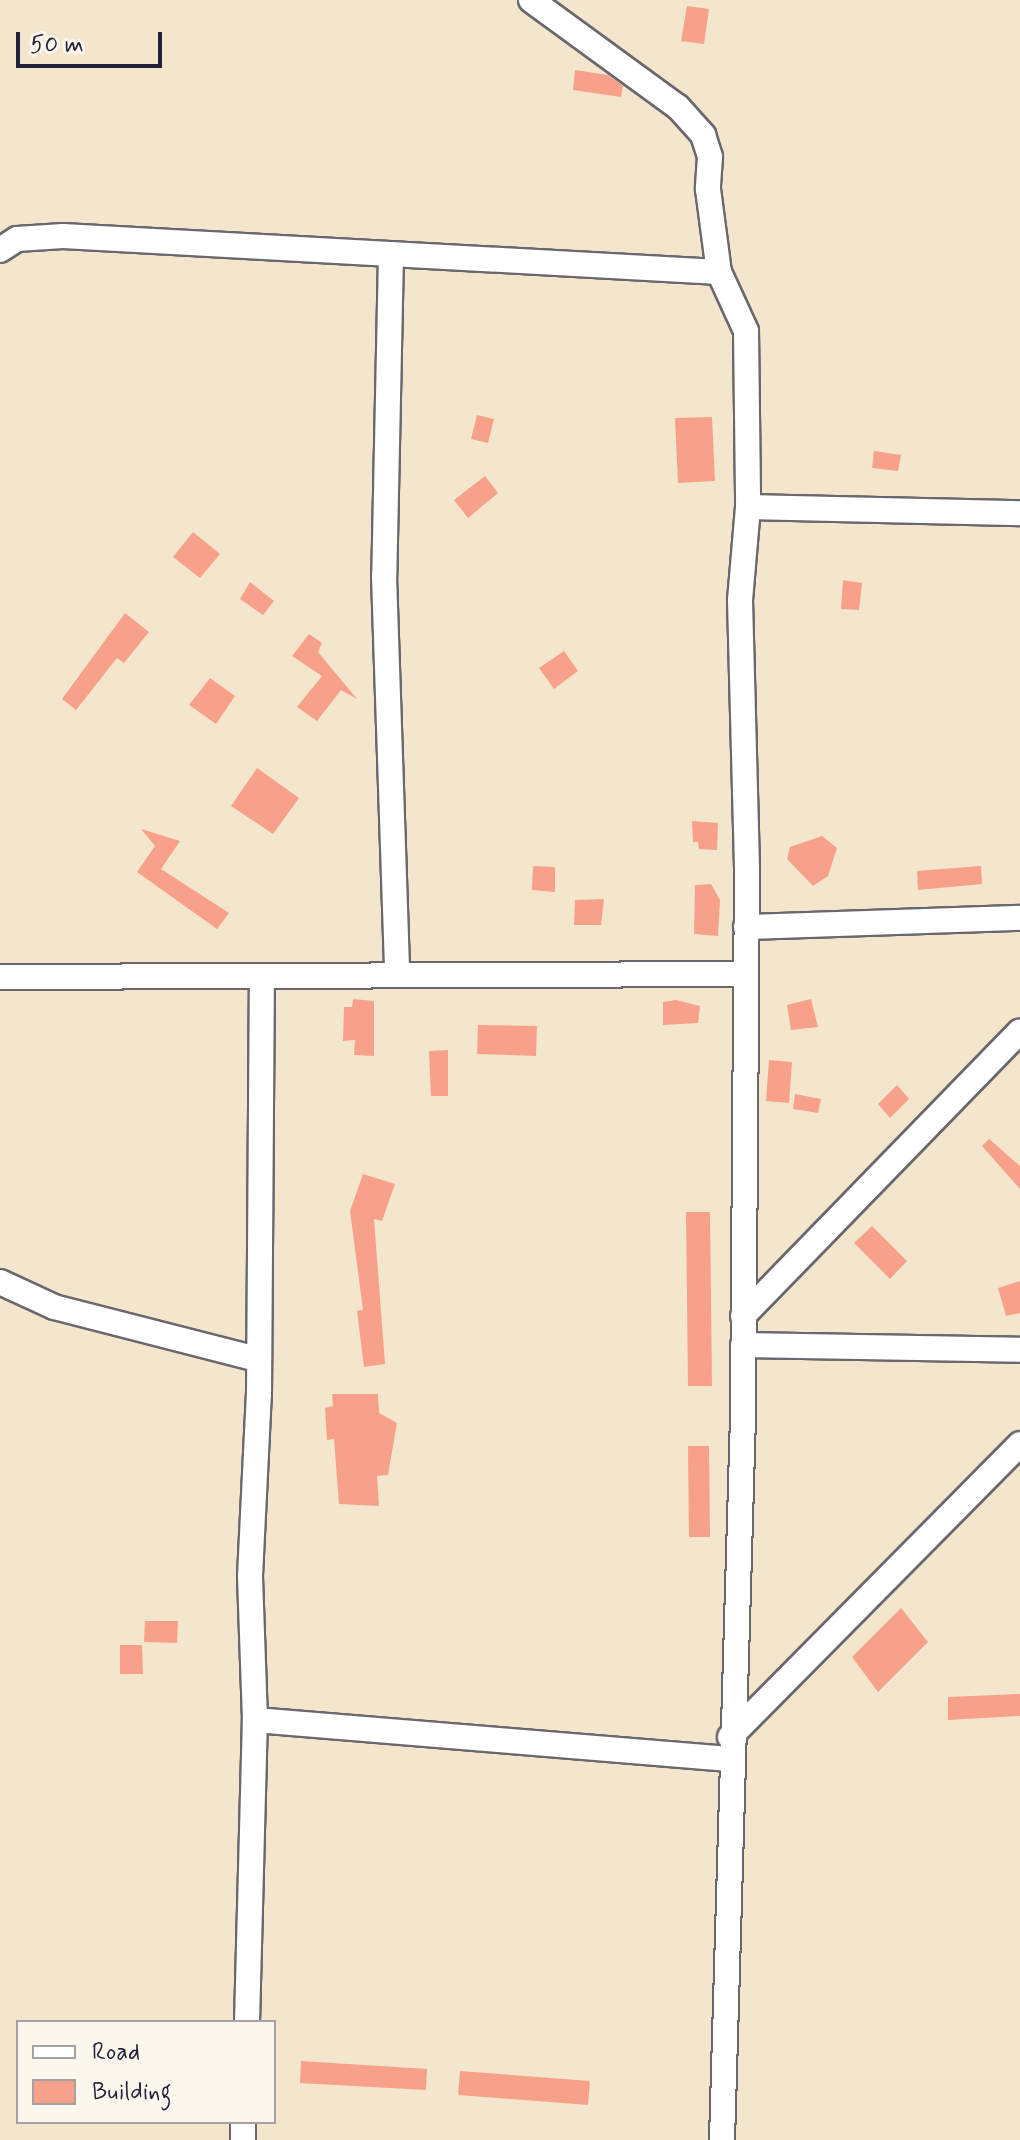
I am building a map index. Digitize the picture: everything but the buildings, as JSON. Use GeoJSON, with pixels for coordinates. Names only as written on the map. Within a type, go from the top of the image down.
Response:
{"type":"FeatureCollection","features":[{"type":"Feature","properties":{"kind":"street"},"geometry":{"type":"LineString","coordinates":[[531,0],[678,107],[703,135],[710,157],[708,189],[719,272],[746,331],[748,507],[740,600],[746,927],[743,1345],[722,2140]]}},
{"type":"Feature","properties":{"kind":"street"},"geometry":{"type":"LineString","coordinates":[[0,250],[17,239],[63,236],[719,272]]}},
{"type":"Feature","properties":{"kind":"street"},"geometry":{"type":"LineString","coordinates":[[391,254],[384,576],[397,975]]}},
{"type":"Feature","properties":{"kind":"street"},"geometry":{"type":"LineString","coordinates":[[748,507],[1020,513]]}},
{"type":"Feature","properties":{"kind":"street"},"geometry":{"type":"LineString","coordinates":[[746,927],[1020,918]]}},
{"type":"Feature","properties":{"kind":"street"},"geometry":{"type":"LineString","coordinates":[[0,977],[746,974]]}},
{"type":"Feature","properties":{"kind":"street"},"geometry":{"type":"LineString","coordinates":[[247,2020],[255,1720],[250,1576],[262,976]]}},
{"type":"Feature","properties":{"kind":"street"},"geometry":{"type":"LineString","coordinates":[[743,1316],[1020,1031]]}},
{"type":"Feature","properties":{"kind":"street"},"geometry":{"type":"LineString","coordinates":[[0,1282],[54,1307],[256,1359]]}},
{"type":"Feature","properties":{"kind":"street"},"geometry":{"type":"LineString","coordinates":[[743,1345],[1020,1350]]}},
{"type":"Feature","properties":{"kind":"street"},"geometry":{"type":"LineString","coordinates":[[255,1720],[730,1748],[1020,1444]]}}]}
